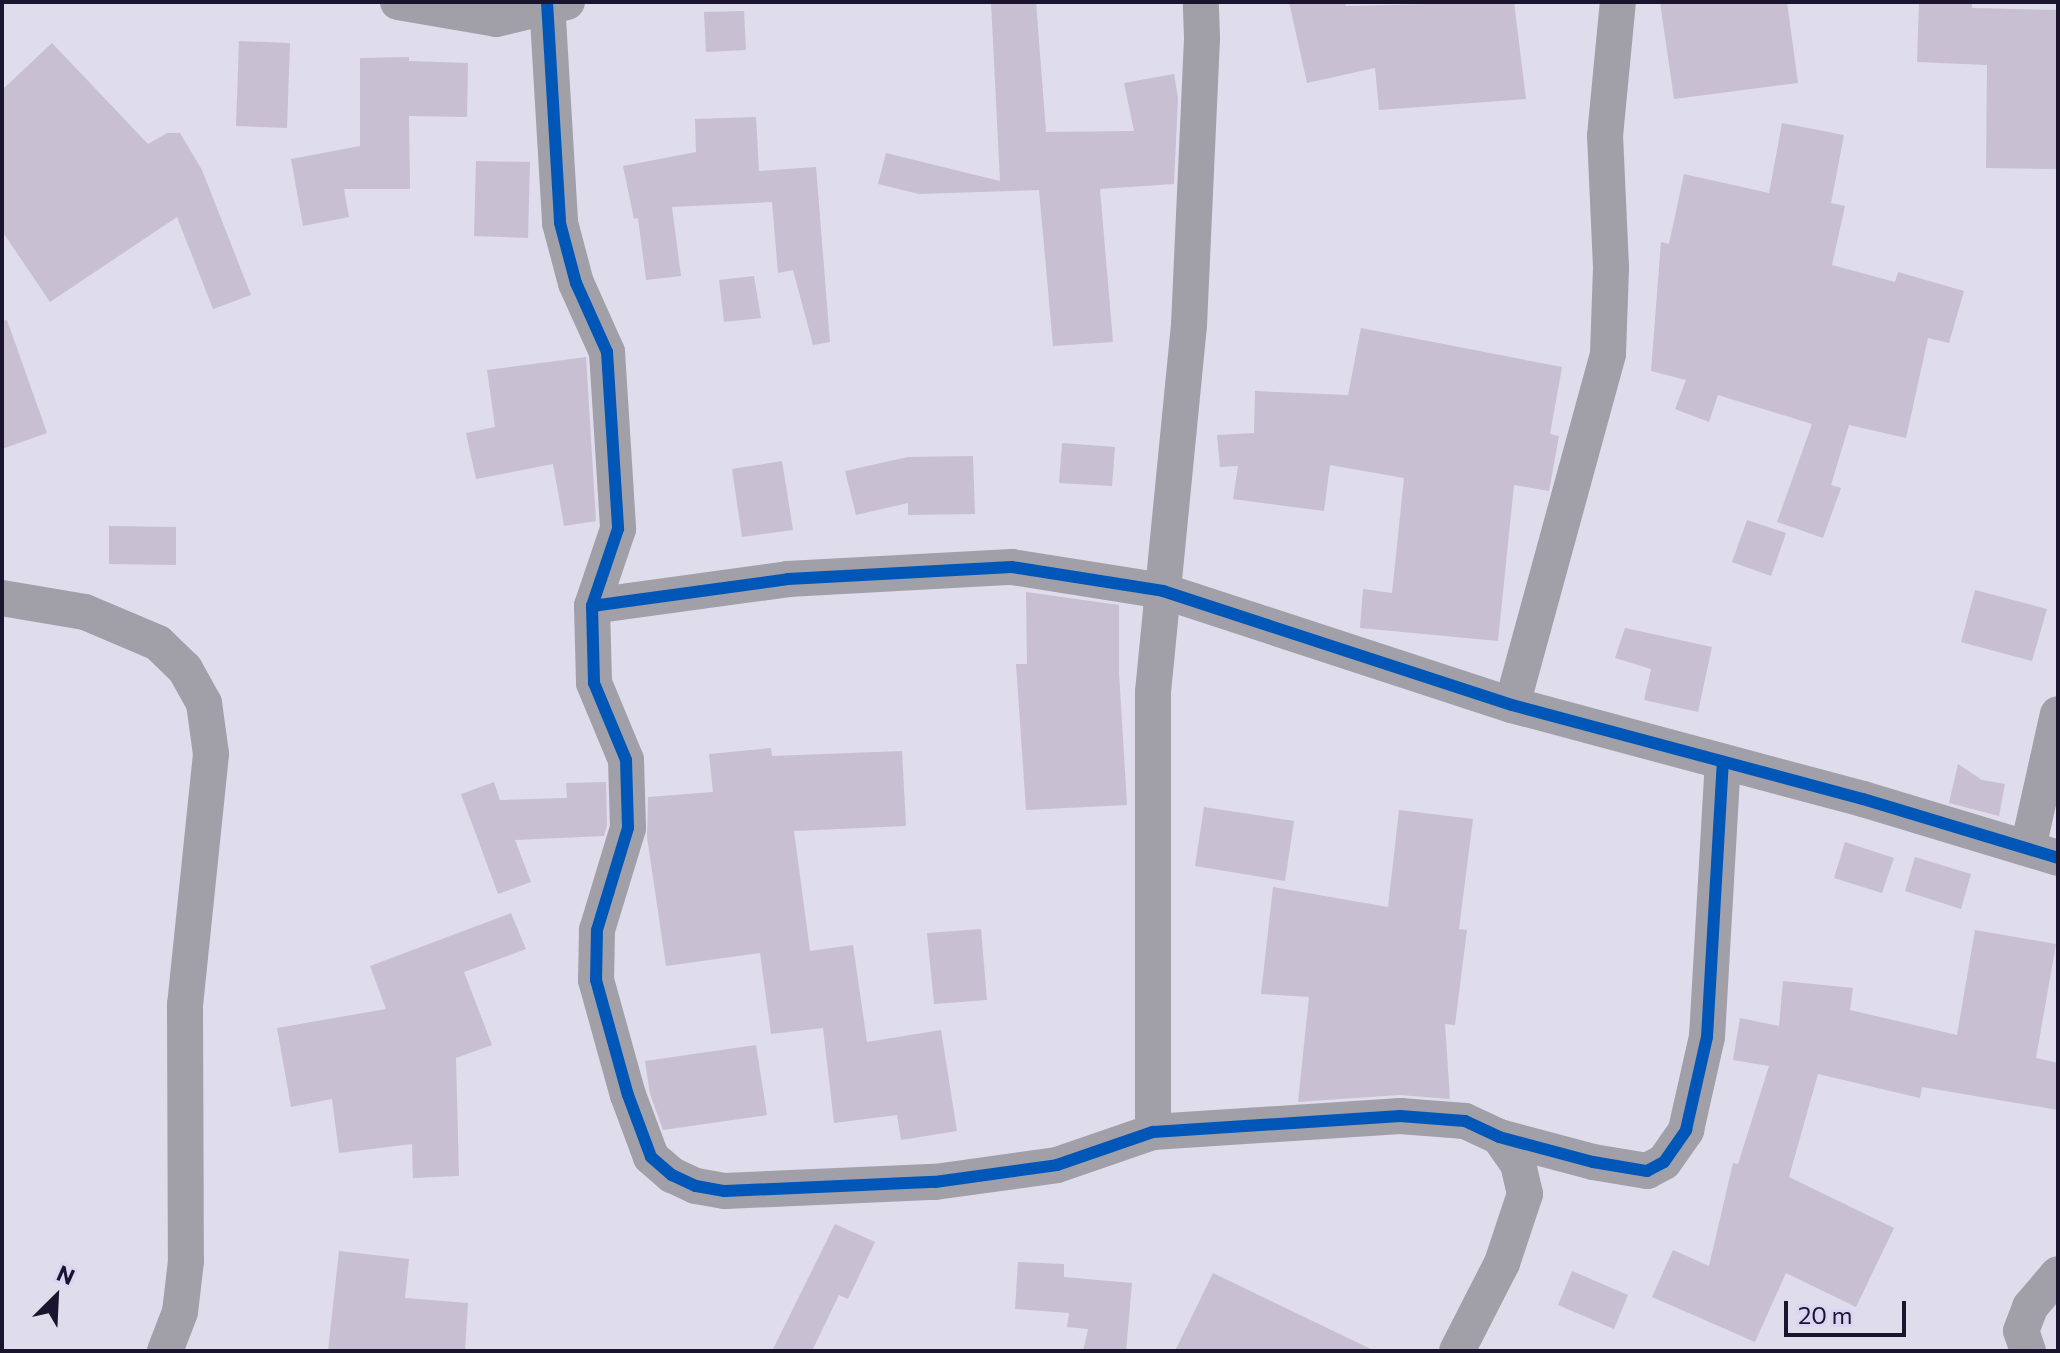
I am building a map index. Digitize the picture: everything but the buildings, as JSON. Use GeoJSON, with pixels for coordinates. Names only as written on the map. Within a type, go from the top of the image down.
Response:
{"type":"FeatureCollection","features":[{"type":"Feature","properties":{"kind":"street"},"geometry":{"type":"LineString","coordinates":[[398,2],[496,19],[554,4],[560,223],[576,283],[607,352],[618,529],[592,606],[594,683],[626,760],[628,828],[597,930],[596,980],[628,1095],[651,1157],[672,1175],[696,1186],[725,1191],[935,1182],[1057,1165],[1153,1132],[1400,1116],[1465,1121],[1499,1137],[1593,1162],[1647,1171],[1664,1162],[1686,1130],[1707,1037],[1723,762]]}},
{"type":"Feature","properties":{"kind":"street"},"geometry":{"type":"LineString","coordinates":[[1153,1132],[1153,692],[1189,325],[1201,2]]}},
{"type":"Feature","properties":{"kind":"street"},"geometry":{"type":"LineString","coordinates":[[1512,705],[1608,354],[1611,267],[1605,136],[1618,2]]}},
{"type":"Feature","properties":{"kind":"street"},"geometry":{"type":"LineString","coordinates":[[592,606],[788,579],[1012,567],[1163,591],[1512,705],[2043,853],[2058,714]]}},
{"type":"Feature","properties":{"kind":"street"},"geometry":{"type":"LineString","coordinates":[[2,598],[85,612],[158,643],[185,669],[204,703],[211,754],[185,1004],[186,1261],[180,1312],[165,1351]]}},
{"type":"Feature","properties":{"kind":"street"},"geometry":{"type":"LineString","coordinates":[[1457,1351],[1502,1263],[1525,1194],[1518,1164],[1499,1137]]}},
{"type":"Feature","properties":{"kind":"street"},"geometry":{"type":"LineString","coordinates":[[2028,1351],[2021,1331],[2030,1307],[2058,1274]]}},
{"type":"Feature","properties":{"kind":"cycle path"},"geometry":{"type":"LineString","coordinates":[[547,2],[560,223],[576,283],[607,352],[618,529],[592,606],[594,683],[626,760],[628,828],[597,930],[596,980],[628,1095],[651,1157],[672,1175],[696,1186],[725,1191],[935,1182],[1057,1165],[1153,1132],[1400,1116],[1465,1121],[1499,1137],[1593,1162],[1647,1171],[1664,1162],[1686,1130],[1707,1037],[1723,762]]}},
{"type":"Feature","properties":{"kind":"cycle path"},"geometry":{"type":"LineString","coordinates":[[592,606],[788,579],[1012,567],[1163,591],[1512,705],[1863,799],[2058,858]]}}]}
